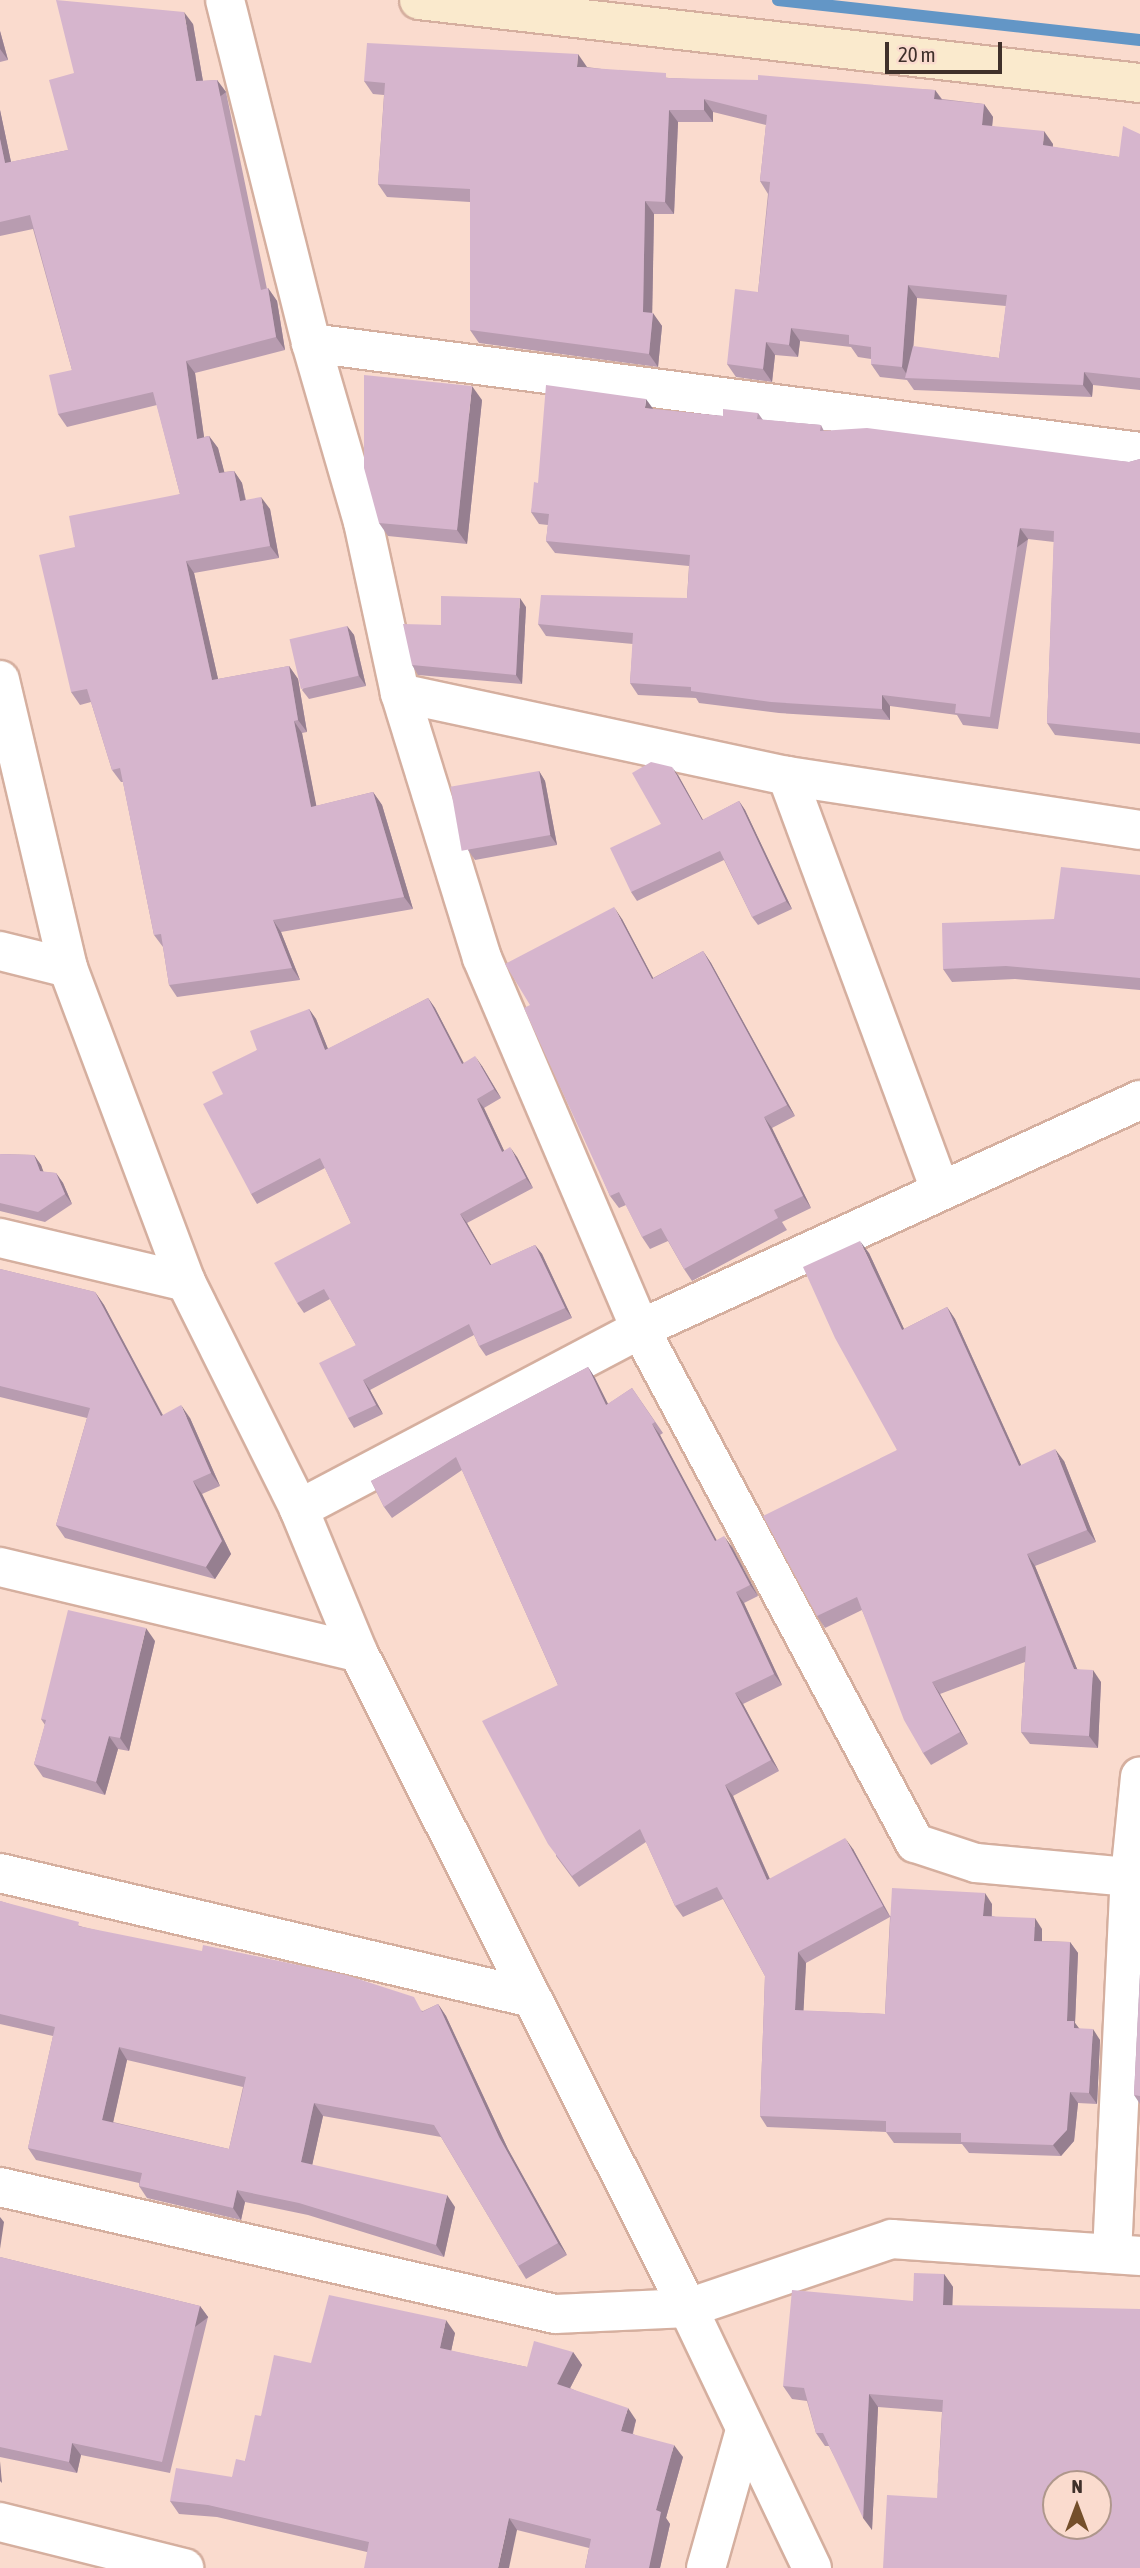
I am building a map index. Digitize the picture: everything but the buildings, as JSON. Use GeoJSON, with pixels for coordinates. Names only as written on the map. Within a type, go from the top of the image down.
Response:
{"type":"FeatureCollection","features":[{"type":"Feature","properties":{"kind":"street"},"geometry":{"type":"LineString","coordinates":[[225,0],[311,343],[363,522],[400,693],[482,958],[640,1329],[915,1843],[976,1863],[1130,1877]]}},
{"type":"Feature","properties":{"kind":"street"},"geometry":{"type":"LineString","coordinates":[[419,0],[1140,83]]}},
{"type":"Feature","properties":{"kind":"street"},"geometry":{"type":"LineString","coordinates":[[311,343],[1140,452]]}},
{"type":"Feature","properties":{"kind":"street"},"geometry":{"type":"LineString","coordinates":[[0,680],[68,968],[111,1094],[186,1282],[299,1509],[358,1652],[688,2308],[811,2568]]}},
{"type":"Feature","properties":{"kind":"street"},"geometry":{"type":"LineString","coordinates":[[400,693],[786,776],[1140,830]]}},
{"type":"Feature","properties":{"kind":"street"},"geometry":{"type":"LineString","coordinates":[[786,776],[940,1190]]}},
{"type":"Feature","properties":{"kind":"street"},"geometry":{"type":"LineString","coordinates":[[0,951],[68,968]]}},
{"type":"Feature","properties":{"kind":"street"},"geometry":{"type":"LineString","coordinates":[[299,1509],[640,1329],[1140,1100]]}},
{"type":"Feature","properties":{"kind":"street"},"geometry":{"type":"LineString","coordinates":[[0,1238],[186,1282]]}},
{"type":"Feature","properties":{"kind":"street"},"geometry":{"type":"LineString","coordinates":[[0,1567],[358,1652]]}},
{"type":"Feature","properties":{"kind":"street"},"geometry":{"type":"LineString","coordinates":[[0,2187],[555,2314],[688,2308],[892,2239],[1126,2255],[1130,1877],[1140,1776]]}},
{"type":"Feature","properties":{"kind":"street"},"geometry":{"type":"LineString","coordinates":[[0,1873],[532,1998]]}},
{"type":"Feature","properties":{"kind":"street"},"geometry":{"type":"LineString","coordinates":[[706,2568],[746,2430]]}},
{"type":"Feature","properties":{"kind":"street"},"geometry":{"type":"LineString","coordinates":[[0,2522],[184,2568]]}},
{"type":"Feature","properties":{"kind":"waterway"},"geometry":{"type":"LineString","coordinates":[[778,0],[1140,40]]}}]}
